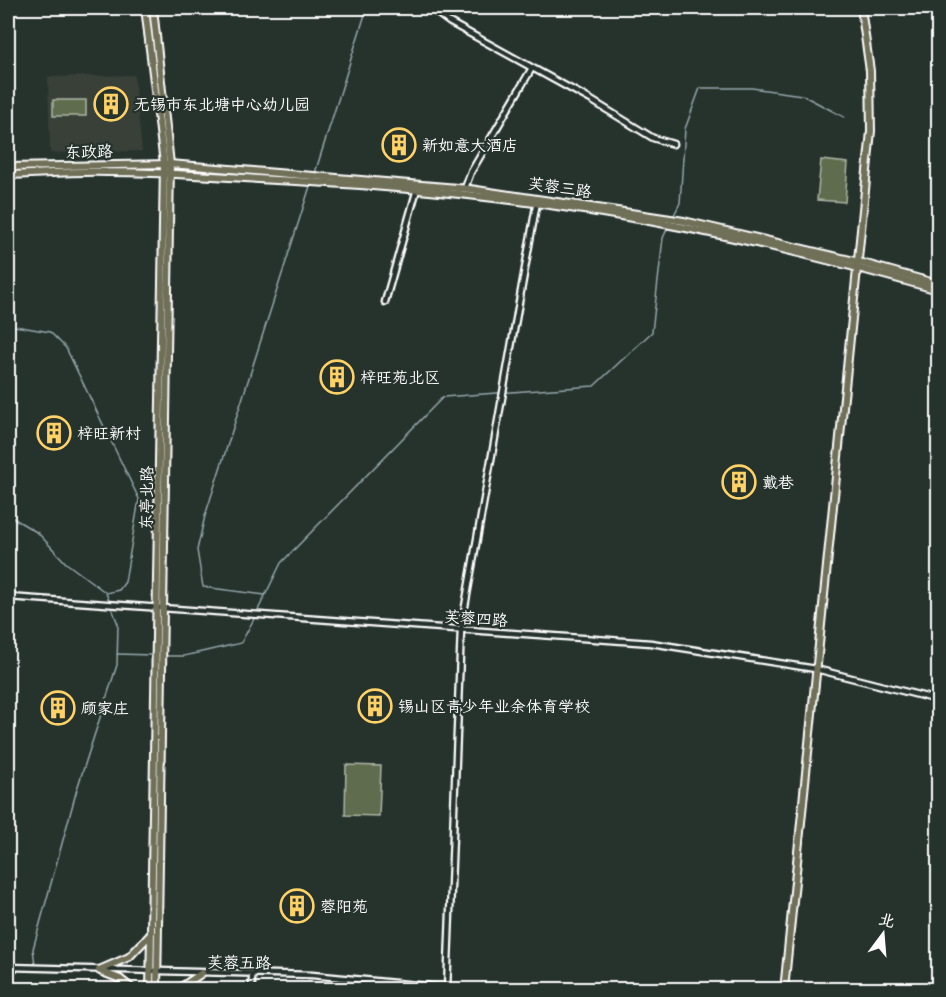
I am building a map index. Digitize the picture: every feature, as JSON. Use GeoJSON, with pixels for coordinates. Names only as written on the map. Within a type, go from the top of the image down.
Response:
{"type":"FeatureCollection","features":[{"type":"Feature","properties":{"kind":"main road","name":"东亭北路"},"geometry":{"type":"LineString","coordinates":[[145,8],[167,164]]}},
{"type":"Feature","properties":{"kind":"main road","name":"东亭北路"},"geometry":{"type":"LineString","coordinates":[[153,8],[167,164],[160,647],[151,934],[157,990]]}},
{"type":"Feature","properties":{"kind":"main road"},"geometry":{"type":"LineString","coordinates":[[784,990],[859,265],[872,101],[861,8]]}},
{"type":"Feature","properties":{"kind":"main road","name":"东政路"},"geometry":{"type":"LineString","coordinates":[[8,167],[167,164]]}},
{"type":"Feature","properties":{"kind":"main road","name":"芙蓉三路"},"geometry":{"type":"LineString","coordinates":[[167,164],[299,174],[326,179],[537,201]]}},
{"type":"Feature","properties":{"kind":"main road","name":"东政路"},"geometry":{"type":"LineString","coordinates":[[8,175],[106,172],[167,174]]}},
{"type":"Feature","properties":{"kind":"main road","name":"芙蓉三路"},"geometry":{"type":"LineString","coordinates":[[167,174],[298,182],[326,179],[465,188],[683,224],[939,284]]}},
{"type":"Feature","properties":{"kind":"main road","name":"芙蓉三路"},"geometry":{"type":"LineString","coordinates":[[859,265],[939,290]]}},
{"type":"Feature","properties":{"kind":"main road","name":"东亭北路"},"geometry":{"type":"LineString","coordinates":[[150,990],[154,972],[159,662]]}},
{"type":"Feature","properties":{"kind":"main road"},"geometry":{"type":"LineString","coordinates":[[99,970],[129,957],[151,934]]}},
{"type":"Feature","properties":{"kind":"main road"},"geometry":{"type":"LineString","coordinates":[[99,970],[120,979],[134,990]]}},
{"type":"Feature","properties":{"kind":"main road"},"geometry":{"type":"LineString","coordinates":[[177,990],[202,973]]}},
{"type":"Feature","properties":{"kind":"street"},"geometry":{"type":"LineString","coordinates":[[430,8],[449,22],[653,138],[673,144]]}},
{"type":"Feature","properties":{"kind":"street"},"geometry":{"type":"LineString","coordinates":[[465,188],[471,172],[532,68]]}},
{"type":"Feature","properties":{"kind":"street"},"geometry":{"type":"LineString","coordinates":[[385,302],[417,189]]}},
{"type":"Feature","properties":{"kind":"street"},"geometry":{"type":"LineString","coordinates":[[447,988],[461,629],[537,201]]}},
{"type":"Feature","properties":{"kind":"street","name":"芙蓉四路"},"geometry":{"type":"LineString","coordinates":[[8,597],[651,643],[720,652],[816,669],[939,700]]}},
{"type":"Feature","properties":{"kind":"street","name":"芙蓉五路"},"geometry":{"type":"LineString","coordinates":[[8,967],[312,975],[469,990]]}},
{"type":"Feature","properties":{"kind":"street"},"geometry":{"type":"LineString","coordinates":[[252,974],[252,990]]}},
{"type":"Feature","properties":{"kind":"shaded area"},"geometry":{"type":"Polygon","coordinates":[[[134,75],[142,151],[50,153],[48,77],[134,75]]]}},
{"type":"Feature","properties":{"kind":"green space"},"geometry":{"type":"Polygon","coordinates":[[[53,100],[86,100],[86,116],[53,116],[53,100]]]}},
{"type":"Feature","properties":{"kind":"green space"},"geometry":{"type":"Polygon","coordinates":[[[821,160],[848,163],[845,202],[817,200],[821,160]]]}},
{"type":"Feature","properties":{"kind":"green space"},"geometry":{"type":"Polygon","coordinates":[[[346,765],[381,766],[379,816],[345,815],[346,765]]]}},
{"type":"Feature","properties":{"kind":"waterway"},"geometry":{"type":"LineString","coordinates":[[315,173],[367,8]]}},
{"type":"Feature","properties":{"kind":"waterway"},"geometry":{"type":"LineString","coordinates":[[673,217],[680,203],[685,129],[700,88],[752,88],[802,95],[844,117]]}},
{"type":"Feature","properties":{"kind":"waterway"},"geometry":{"type":"LineString","coordinates":[[265,595],[203,587],[197,550],[205,516],[311,183]]}},
{"type":"Feature","properties":{"kind":"waterway"},"geometry":{"type":"LineString","coordinates":[[257,612],[281,563],[443,397],[594,386],[652,332],[663,238],[668,227]]}},
{"type":"Feature","properties":{"kind":"waterway"},"geometry":{"type":"LineString","coordinates":[[15,326],[50,332],[66,348],[139,499],[125,582],[119,590],[106,593],[118,624],[117,665],[77,789],[33,949],[35,965]]}},
{"type":"Feature","properties":{"kind":"waterway"},"geometry":{"type":"LineString","coordinates":[[8,515],[38,533],[66,563],[105,592]]}},
{"type":"Feature","properties":{"kind":"waterway"},"geometry":{"type":"LineString","coordinates":[[166,656],[184,656],[241,643],[255,617]]}},
{"type":"Feature","properties":{"kind":"waterway"},"geometry":{"type":"LineString","coordinates":[[117,654],[152,655]]}},
{"type":"Feature","properties":{"kind":"place","name":"无锡市东北塘中心幼儿园"},"geometry":{"type":"Point","coordinates":[111,104]}},
{"type":"Feature","properties":{"kind":"place","name":"新如意大酒店"},"geometry":{"type":"Point","coordinates":[399,145]}},
{"type":"Feature","properties":{"kind":"place","name":"梓旺苑北区"},"geometry":{"type":"Point","coordinates":[337,377]}},
{"type":"Feature","properties":{"kind":"place","name":"梓旺新村"},"geometry":{"type":"Point","coordinates":[54,433]}},
{"type":"Feature","properties":{"kind":"place","name":"戴巷"},"geometry":{"type":"Point","coordinates":[739,482]}},
{"type":"Feature","properties":{"kind":"place","name":"锡山区青少年业余体育学校"},"geometry":{"type":"Point","coordinates":[375,706]}},
{"type":"Feature","properties":{"kind":"place","name":"顾家庄"},"geometry":{"type":"Point","coordinates":[58,708]}},
{"type":"Feature","properties":{"kind":"place","name":"蓉阳苑"},"geometry":{"type":"Point","coordinates":[297,906]}}]}
